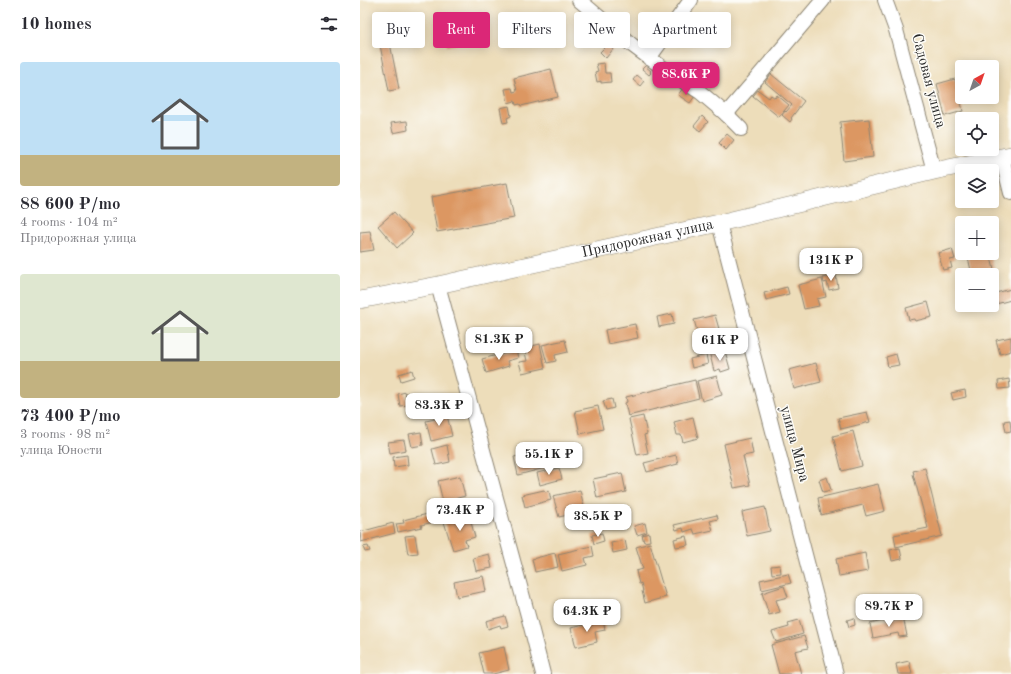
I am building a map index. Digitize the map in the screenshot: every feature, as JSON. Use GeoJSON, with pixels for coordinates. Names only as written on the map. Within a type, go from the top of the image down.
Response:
{"type":"FeatureCollection","features":[{"type":"Feature","properties":{"kind":"street"},"geometry":{"type":"LineString","coordinates":[[579,0],[620,36],[649,58],[700,92],[741,129]]}},
{"type":"Feature","properties":{"kind":"street"},"geometry":{"type":"LineString","coordinates":[[649,58],[691,0]]}},
{"type":"Feature","properties":{"kind":"street"},"geometry":{"type":"LineString","coordinates":[[726,114],[822,0]]}},
{"type":"Feature","properties":{"kind":"street","name":"Садовая улица"},"geometry":{"type":"LineString","coordinates":[[885,0],[896,30],[934,171]]}},
{"type":"Feature","properties":{"kind":"street"},"geometry":{"type":"LineString","coordinates":[[1007,156],[1011,193]]}},
{"type":"Feature","properties":{"kind":"street","name":"Придорожная улица"},"geometry":{"type":"LineString","coordinates":[[360,300],[438,285],[719,223],[934,171],[1007,156]]}},
{"type":"Feature","properties":{"kind":"street","name":"улица Мира"},"geometry":{"type":"LineString","coordinates":[[719,223],[836,674]]}},
{"type":"Feature","properties":{"kind":"street"},"geometry":{"type":"LineString","coordinates":[[438,285],[543,674]]}},
{"type":"Feature","properties":{"kind":"building"},"geometry":{"type":"Polygon","coordinates":[[[381,48],[391,48],[399,89],[389,91],[381,48]]]}},
{"type":"Feature","properties":{"kind":"building"},"geometry":{"type":"Polygon","coordinates":[[[604,48],[614,48],[606,58],[600,52],[604,48]]]}},
{"type":"Feature","properties":{"kind":"building"},"geometry":{"type":"Polygon","coordinates":[[[604,63],[605,73],[610,73],[611,82],[597,82],[595,72],[598,71],[596,64],[604,63]]]}},
{"type":"Feature","properties":{"kind":"building"},"geometry":{"type":"Polygon","coordinates":[[[645,66],[651,71],[649,75],[642,69],[645,66]]]}},
{"type":"Feature","properties":{"kind":"building"},"geometry":{"type":"Polygon","coordinates":[[[551,69],[558,97],[521,106],[520,104],[516,105],[515,101],[508,103],[505,89],[512,88],[513,92],[517,91],[514,78],[551,69]]]}},
{"type":"Feature","properties":{"kind":"building"},"geometry":{"type":"Polygon","coordinates":[[[771,74],[804,101],[791,118],[792,119],[790,122],[782,115],[792,105],[765,82],[771,74]]]}},
{"type":"Feature","properties":{"kind":"building"},"geometry":{"type":"Polygon","coordinates":[[[637,75],[644,81],[640,86],[633,80],[637,75]]]}},
{"type":"Feature","properties":{"kind":"building"},"geometry":{"type":"Polygon","coordinates":[[[955,79],[955,104],[961,104],[963,111],[945,116],[937,84],[955,79]]]}},
{"type":"Feature","properties":{"kind":"building"},"geometry":{"type":"Polygon","coordinates":[[[683,88],[695,96],[690,103],[678,95],[683,88]]]}},
{"type":"Feature","properties":{"kind":"building"},"geometry":{"type":"Polygon","coordinates":[[[758,90],[769,98],[771,95],[775,98],[777,95],[789,105],[779,117],[753,96],[758,90]]]}},
{"type":"Feature","properties":{"kind":"building"},"geometry":{"type":"Polygon","coordinates":[[[509,106],[511,116],[507,118],[508,122],[503,123],[500,108],[509,106]]]}},
{"type":"Feature","properties":{"kind":"building"},"geometry":{"type":"Polygon","coordinates":[[[702,116],[708,122],[700,131],[694,126],[702,116]]]}},
{"type":"Feature","properties":{"kind":"building"},"geometry":{"type":"Polygon","coordinates":[[[869,119],[873,157],[844,161],[840,122],[869,119]]]}},
{"type":"Feature","properties":{"kind":"building"},"geometry":{"type":"Polygon","coordinates":[[[407,121],[408,130],[393,133],[391,123],[407,121]]]}},
{"type":"Feature","properties":{"kind":"building"},"geometry":{"type":"Polygon","coordinates":[[[727,134],[734,140],[726,150],[719,143],[727,134]]]}},
{"type":"Feature","properties":{"kind":"building"},"geometry":{"type":"Polygon","coordinates":[[[507,183],[514,218],[437,232],[431,197],[507,183]]]}},
{"type":"Feature","properties":{"kind":"building"},"geometry":{"type":"Polygon","coordinates":[[[394,212],[413,233],[397,248],[378,226],[394,212]]]}},
{"type":"Feature","properties":{"kind":"building"},"geometry":{"type":"Polygon","coordinates":[[[370,231],[374,250],[360,252],[360,232],[370,231]]]}},
{"type":"Feature","properties":{"kind":"building"},"geometry":{"type":"Polygon","coordinates":[[[952,249],[955,259],[950,260],[952,268],[943,270],[938,253],[952,249]]]}},
{"type":"Feature","properties":{"kind":"building"},"geometry":{"type":"Polygon","coordinates":[[[969,260],[992,260],[994,268],[970,268],[969,260]]]}},
{"type":"Feature","properties":{"kind":"building"},"geometry":{"type":"Polygon","coordinates":[[[836,275],[838,288],[829,290],[827,282],[824,283],[823,278],[836,275]]]}},
{"type":"Feature","properties":{"kind":"building"},"geometry":{"type":"Polygon","coordinates":[[[822,279],[826,297],[817,299],[819,306],[804,309],[798,285],[822,279]]]}},
{"type":"Feature","properties":{"kind":"building"},"geometry":{"type":"Polygon","coordinates":[[[787,287],[789,294],[766,300],[764,293],[787,287]]]}},
{"type":"Feature","properties":{"kind":"building"},"geometry":{"type":"Polygon","coordinates":[[[1011,289],[1011,300],[999,303],[999,292],[1011,289]]]}},
{"type":"Feature","properties":{"kind":"building"},"geometry":{"type":"Polygon","coordinates":[[[928,302],[932,317],[915,321],[914,319],[909,320],[906,308],[928,302]]]}},
{"type":"Feature","properties":{"kind":"building"},"geometry":{"type":"Polygon","coordinates":[[[672,314],[674,324],[659,327],[657,317],[672,314]]]}},
{"type":"Feature","properties":{"kind":"building"},"geometry":{"type":"Polygon","coordinates":[[[715,315],[721,336],[700,342],[694,320],[715,315]]]}},
{"type":"Feature","properties":{"kind":"building"},"geometry":{"type":"Polygon","coordinates":[[[635,324],[638,338],[608,344],[605,330],[635,324]]]}},
{"type":"Feature","properties":{"kind":"building"},"geometry":{"type":"Polygon","coordinates":[[[1011,337],[1011,351],[1000,354],[996,340],[1011,337]]]}},
{"type":"Feature","properties":{"kind":"building"},"geometry":{"type":"Polygon","coordinates":[[[565,340],[568,352],[555,355],[556,361],[547,363],[542,345],[565,340]]]}},
{"type":"Feature","properties":{"kind":"building"},"geometry":{"type":"Polygon","coordinates":[[[540,344],[545,368],[522,373],[519,362],[527,361],[524,348],[540,344]]]}},
{"type":"Feature","properties":{"kind":"building"},"geometry":{"type":"Polygon","coordinates":[[[516,350],[518,358],[507,361],[509,366],[486,373],[482,359],[516,350]]]}},
{"type":"Feature","properties":{"kind":"building"},"geometry":{"type":"Polygon","coordinates":[[[725,351],[730,369],[721,372],[720,369],[714,371],[710,355],[725,351]]]}},
{"type":"Feature","properties":{"kind":"building"},"geometry":{"type":"Polygon","coordinates":[[[896,354],[899,365],[888,367],[886,357],[896,354]]]}},
{"type":"Feature","properties":{"kind":"building"},"geometry":{"type":"Polygon","coordinates":[[[706,355],[708,364],[692,368],[690,359],[706,355]]]}},
{"type":"Feature","properties":{"kind":"building"},"geometry":{"type":"Polygon","coordinates":[[[816,363],[821,382],[794,389],[789,370],[816,363]]]}},
{"type":"Feature","properties":{"kind":"building"},"geometry":{"type":"Polygon","coordinates":[[[412,370],[414,377],[401,381],[399,374],[412,370]]]}},
{"type":"Feature","properties":{"kind":"building"},"geometry":{"type":"Polygon","coordinates":[[[717,376],[722,395],[702,401],[697,381],[717,376]]]}},
{"type":"Feature","properties":{"kind":"building"},"geometry":{"type":"Polygon","coordinates":[[[1009,379],[1010,388],[999,389],[998,381],[1009,379]]]}},
{"type":"Feature","properties":{"kind":"building"},"geometry":{"type":"Polygon","coordinates":[[[695,380],[699,398],[628,416],[625,403],[627,402],[626,397],[695,380]]]}},
{"type":"Feature","properties":{"kind":"building"},"geometry":{"type":"Polygon","coordinates":[[[965,390],[966,397],[953,400],[951,393],[965,390]]]}},
{"type":"Feature","properties":{"kind":"building"},"geometry":{"type":"Polygon","coordinates":[[[405,392],[408,405],[400,406],[398,394],[405,392]]]}},
{"type":"Feature","properties":{"kind":"building"},"geometry":{"type":"Polygon","coordinates":[[[612,399],[614,408],[606,410],[603,401],[612,399]]]}},
{"type":"Feature","properties":{"kind":"building"},"geometry":{"type":"Polygon","coordinates":[[[598,406],[603,429],[580,434],[575,411],[598,406]]]}},
{"type":"Feature","properties":{"kind":"building"},"geometry":{"type":"Polygon","coordinates":[[[446,411],[452,436],[431,441],[426,421],[435,419],[433,414],[446,411]]]}},
{"type":"Feature","properties":{"kind":"building"},"geometry":{"type":"Polygon","coordinates":[[[867,412],[870,422],[841,429],[838,418],[867,412]]]}},
{"type":"Feature","properties":{"kind":"building"},"geometry":{"type":"Polygon","coordinates":[[[643,416],[647,434],[644,435],[648,453],[637,455],[629,419],[643,416]]]}},
{"type":"Feature","properties":{"kind":"building"},"geometry":{"type":"Polygon","coordinates":[[[693,417],[698,438],[683,442],[681,435],[677,435],[674,422],[693,417]]]}},
{"type":"Feature","properties":{"kind":"building"},"geometry":{"type":"Polygon","coordinates":[[[1010,420],[1011,431],[1006,432],[1004,421],[1010,420]]]}},
{"type":"Feature","properties":{"kind":"building"},"geometry":{"type":"Polygon","coordinates":[[[853,431],[862,466],[842,471],[833,436],[853,431]]]}},
{"type":"Feature","properties":{"kind":"building"},"geometry":{"type":"Polygon","coordinates":[[[421,432],[423,445],[412,447],[409,434],[421,432]]]}},
{"type":"Feature","properties":{"kind":"building"},"geometry":{"type":"Polygon","coordinates":[[[750,438],[753,454],[743,456],[750,485],[734,488],[724,444],[750,438]]]}},
{"type":"Feature","properties":{"kind":"building"},"geometry":{"type":"Polygon","coordinates":[[[404,440],[406,450],[390,453],[388,442],[404,440]]]}},
{"type":"Feature","properties":{"kind":"building"},"geometry":{"type":"Polygon","coordinates":[[[447,445],[450,462],[436,465],[432,449],[447,445]]]}},
{"type":"Feature","properties":{"kind":"building"},"geometry":{"type":"Polygon","coordinates":[[[545,450],[549,467],[518,475],[514,457],[545,450]]]}},
{"type":"Feature","properties":{"kind":"building"},"geometry":{"type":"Polygon","coordinates":[[[407,455],[408,465],[394,467],[393,457],[407,455]]]}},
{"type":"Feature","properties":{"kind":"building"},"geometry":{"type":"Polygon","coordinates":[[[676,455],[678,464],[647,472],[644,463],[676,455]]]}},
{"type":"Feature","properties":{"kind":"building"},"geometry":{"type":"Polygon","coordinates":[[[559,468],[562,479],[540,485],[537,473],[559,468]]]}},
{"type":"Feature","properties":{"kind":"building"},"geometry":{"type":"Polygon","coordinates":[[[925,468],[942,536],[896,547],[894,535],[928,528],[913,474],[913,471],[925,468]]]}},
{"type":"Feature","properties":{"kind":"building"},"geometry":{"type":"Polygon","coordinates":[[[622,473],[626,492],[597,498],[593,479],[622,473]]]}},
{"type":"Feature","properties":{"kind":"building"},"geometry":{"type":"Polygon","coordinates":[[[460,476],[465,496],[443,502],[438,481],[460,476]]]}},
{"type":"Feature","properties":{"kind":"building"},"geometry":{"type":"Polygon","coordinates":[[[827,477],[831,490],[823,492],[819,480],[827,477]]]}},
{"type":"Feature","properties":{"kind":"building"},"geometry":{"type":"Polygon","coordinates":[[[878,484],[885,511],[866,516],[863,505],[821,515],[818,498],[878,484]]]}},
{"type":"Feature","properties":{"kind":"building"},"geometry":{"type":"Polygon","coordinates":[[[544,490],[545,492],[549,491],[551,500],[525,507],[522,495],[544,490]]]}},
{"type":"Feature","properties":{"kind":"building"},"geometry":{"type":"Polygon","coordinates":[[[580,490],[585,511],[559,517],[553,496],[580,490]]]}},
{"type":"Feature","properties":{"kind":"building"},"geometry":{"type":"Polygon","coordinates":[[[765,507],[770,531],[747,536],[742,512],[765,507]]]}},
{"type":"Feature","properties":{"kind":"building"},"geometry":{"type":"Polygon","coordinates":[[[444,510],[446,519],[421,525],[422,527],[398,532],[396,524],[404,523],[403,520],[444,510]]]}},
{"type":"Feature","properties":{"kind":"building"},"geometry":{"type":"Polygon","coordinates":[[[469,515],[475,537],[465,540],[467,546],[453,550],[444,522],[469,515]]]}},
{"type":"Feature","properties":{"kind":"building"},"geometry":{"type":"Polygon","coordinates":[[[717,515],[718,519],[710,521],[713,530],[695,534],[693,529],[684,532],[683,528],[676,530],[674,525],[717,515]]]}},
{"type":"Feature","properties":{"kind":"building"},"geometry":{"type":"Polygon","coordinates":[[[393,523],[395,533],[361,542],[360,532],[393,523]]]}},
{"type":"Feature","properties":{"kind":"building"},"geometry":{"type":"Polygon","coordinates":[[[645,523],[647,532],[637,535],[634,526],[645,523]]]}},
{"type":"Feature","properties":{"kind":"building"},"geometry":{"type":"Polygon","coordinates":[[[602,533],[604,541],[594,544],[592,535],[602,533]]]}},
{"type":"Feature","properties":{"kind":"building"},"geometry":{"type":"Polygon","coordinates":[[[649,533],[650,541],[644,542],[642,535],[649,533]]]}},
{"type":"Feature","properties":{"kind":"building"},"geometry":{"type":"Polygon","coordinates":[[[415,535],[418,553],[408,554],[405,536],[415,535]]]}},
{"type":"Feature","properties":{"kind":"building"},"geometry":{"type":"Polygon","coordinates":[[[686,536],[688,545],[676,547],[674,539],[686,536]]]}},
{"type":"Feature","properties":{"kind":"building"},"geometry":{"type":"Polygon","coordinates":[[[625,540],[627,550],[613,553],[611,543],[625,540]]]}},
{"type":"Feature","properties":{"kind":"building"},"geometry":{"type":"Polygon","coordinates":[[[650,543],[666,597],[645,603],[641,583],[639,584],[636,571],[643,569],[636,547],[650,543]]]}},
{"type":"Feature","properties":{"kind":"building"},"geometry":{"type":"Polygon","coordinates":[[[368,546],[370,551],[365,552],[363,547],[368,546]]]}},
{"type":"Feature","properties":{"kind":"building"},"geometry":{"type":"Polygon","coordinates":[[[592,546],[594,556],[585,558],[587,565],[562,571],[558,554],[592,546]]]}},
{"type":"Feature","properties":{"kind":"building"},"geometry":{"type":"Polygon","coordinates":[[[900,548],[902,559],[892,561],[890,550],[900,548]]]}},
{"type":"Feature","properties":{"kind":"building"},"geometry":{"type":"Polygon","coordinates":[[[555,553],[558,567],[535,572],[532,559],[555,553]]]}},
{"type":"Feature","properties":{"kind":"building"},"geometry":{"type":"Polygon","coordinates":[[[865,553],[868,571],[839,576],[836,559],[865,553]]]}},
{"type":"Feature","properties":{"kind":"building"},"geometry":{"type":"Polygon","coordinates":[[[489,554],[492,568],[476,571],[473,558],[489,554]]]}},
{"type":"Feature","properties":{"kind":"building"},"geometry":{"type":"Polygon","coordinates":[[[780,565],[781,573],[772,574],[771,566],[780,565]]]}},
{"type":"Feature","properties":{"kind":"building"},"geometry":{"type":"Polygon","coordinates":[[[788,574],[791,583],[762,590],[760,580],[788,574]]]}},
{"type":"Feature","properties":{"kind":"building"},"geometry":{"type":"Polygon","coordinates":[[[483,576],[486,591],[457,597],[454,582],[483,576]]]}},
{"type":"Feature","properties":{"kind":"building"},"geometry":{"type":"Polygon","coordinates":[[[784,586],[788,597],[776,600],[780,612],[769,615],[762,593],[784,586]]]}},
{"type":"Feature","properties":{"kind":"building"},"geometry":{"type":"Polygon","coordinates":[[[505,616],[508,626],[501,628],[500,625],[488,629],[486,621],[505,616]]]}},
{"type":"Feature","properties":{"kind":"building"},"geometry":{"type":"Polygon","coordinates":[[[903,616],[907,636],[899,637],[898,633],[873,638],[870,624],[903,616]]]}},
{"type":"Feature","properties":{"kind":"building"},"geometry":{"type":"Polygon","coordinates":[[[854,618],[855,625],[849,627],[847,620],[854,618]]]}},
{"type":"Feature","properties":{"kind":"building"},"geometry":{"type":"Polygon","coordinates":[[[603,620],[605,630],[595,632],[597,642],[576,647],[571,628],[603,620]]]}},
{"type":"Feature","properties":{"kind":"building"},"geometry":{"type":"Polygon","coordinates":[[[799,620],[803,634],[776,642],[772,632],[789,627],[788,623],[799,620]]]}},
{"type":"Feature","properties":{"kind":"building"},"geometry":{"type":"Polygon","coordinates":[[[804,636],[808,648],[795,651],[801,674],[779,674],[771,645],[804,636]]]}},
{"type":"Feature","properties":{"kind":"building"},"geometry":{"type":"Polygon","coordinates":[[[504,647],[509,670],[493,674],[484,674],[479,653],[504,647]]]}},
{"type":"Feature","properties":{"kind":"building"},"geometry":{"type":"Polygon","coordinates":[[[909,661],[912,674],[898,674],[896,664],[909,661]]]}}]}
